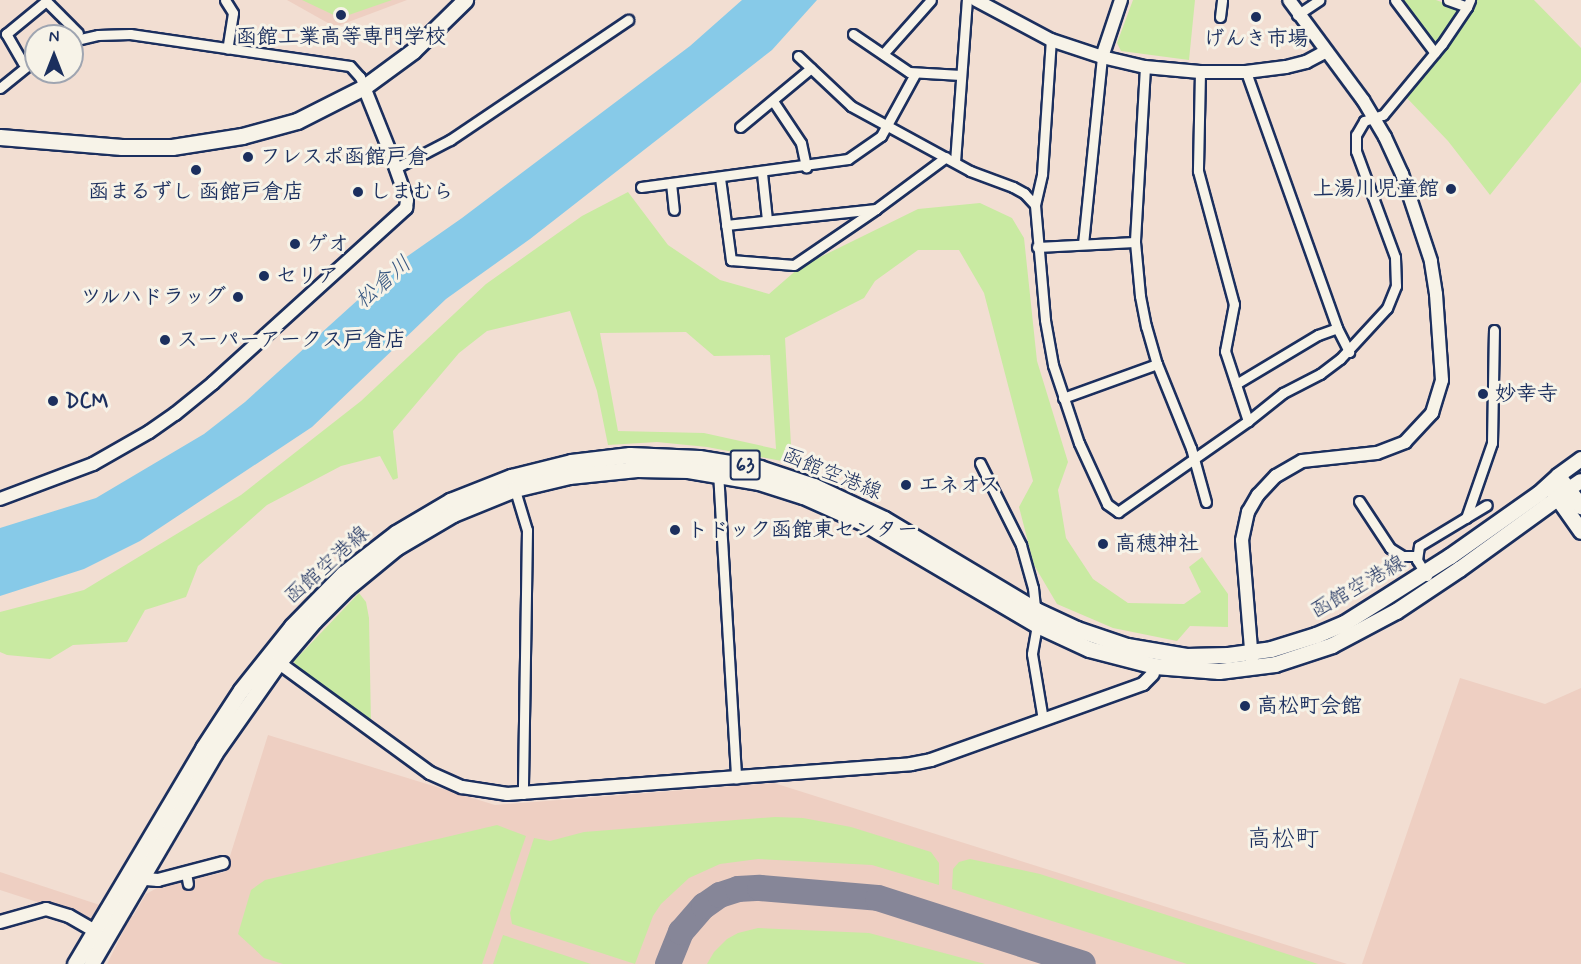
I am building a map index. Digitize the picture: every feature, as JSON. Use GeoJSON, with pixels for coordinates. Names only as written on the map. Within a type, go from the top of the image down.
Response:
{"type":"FeatureCollection","features":[{"type":"Feature","properties":{"kind":"main road"},"geometry":{"type":"LineString","coordinates":[[0,138],[122,147],[172,147],[215,141],[297,120],[364,87],[413,51],[465,0]]}},
{"type":"Feature","properties":{"kind":"main road"},"geometry":{"type":"LineString","coordinates":[[1581,459],[1554,480],[1569,490],[1581,506]]}},
{"type":"Feature","properties":{"kind":"main road","name":"函館空港線"},"geometry":{"type":"LineString","coordinates":[[91,964],[101,935],[134,878],[273,659],[339,596],[397,548],[453,514],[513,483],[607,471],[718,467],[775,472],[834,494],[897,526],[1036,609],[1095,636],[1158,653],[1251,660]]}},
{"type":"Feature","properties":{"kind":"main road","name":"函館空港線"},"geometry":{"type":"LineString","coordinates":[[718,467],[783,489],[843,513],[924,558],[1037,626],[1089,649],[1128,661],[1200,671],[1332,645],[1396,611],[1430,579],[1554,480]]}},
{"type":"Feature","properties":{"kind":"main road"},"geometry":{"type":"LineString","coordinates":[[1569,490],[1581,531]]}},
{"type":"Feature","properties":{"kind":"main road","name":"函館空港線"},"geometry":{"type":"LineString","coordinates":[[1430,579],[1569,490]]}},
{"type":"Feature","properties":{"kind":"main road","name":"函館空港線"},"geometry":{"type":"LineString","coordinates":[[75,964],[101,935]]}},
{"type":"Feature","properties":{"kind":"street"},"geometry":{"type":"LineString","coordinates":[[225,0],[233,13],[227,49]]}},
{"type":"Feature","properties":{"kind":"street"},"geometry":{"type":"LineString","coordinates":[[883,54],[931,0]]}},
{"type":"Feature","properties":{"kind":"street"},"geometry":{"type":"LineString","coordinates":[[956,162],[967,0]]}},
{"type":"Feature","properties":{"kind":"street"},"geometry":{"type":"LineString","coordinates":[[976,0],[1051,40],[1102,57],[1145,67],[1200,72],[1246,72],[1306,62],[1325,52]]}},
{"type":"Feature","properties":{"kind":"street"},"geometry":{"type":"LineString","coordinates":[[1220,17],[1222,0]]}},
{"type":"Feature","properties":{"kind":"street"},"geometry":{"type":"LineString","coordinates":[[1251,660],[1242,540],[1248,512],[1263,488],[1284,470],[1302,461],[1377,453],[1397,446],[1426,422],[1439,397],[1443,369],[1431,261],[1402,174],[1374,119],[1297,15],[1289,0]]}},
{"type":"Feature","properties":{"kind":"street"},"geometry":{"type":"LineString","coordinates":[[1297,15],[1319,0]]}},
{"type":"Feature","properties":{"kind":"street"},"geometry":{"type":"LineString","coordinates":[[1395,0],[1435,53]]}},
{"type":"Feature","properties":{"kind":"street"},"geometry":{"type":"LineString","coordinates":[[1051,40],[1042,174],[1035,205],[1045,320],[1053,366],[1079,443],[1112,510],[1118,512],[1127,508],[1193,458],[1248,421],[1283,393],[1320,374],[1349,351],[1387,308],[1396,286],[1393,248],[1355,146],[1359,126],[1364,121],[1383,115],[1435,53],[1468,3],[1448,0]]}},
{"type":"Feature","properties":{"kind":"street"},"geometry":{"type":"LineString","coordinates":[[23,63],[6,34],[46,1],[65,24]]}},
{"type":"Feature","properties":{"kind":"street"},"geometry":{"type":"LineString","coordinates":[[1083,244],[1102,57],[1118,1]]}},
{"type":"Feature","properties":{"kind":"street"},"geometry":{"type":"LineString","coordinates":[[396,168],[450,140],[628,20]]}},
{"type":"Feature","properties":{"kind":"street"},"geometry":{"type":"LineString","coordinates":[[0,499],[93,464],[149,432],[213,383],[406,208],[407,200],[396,168],[360,77],[351,66],[130,34],[84,36]]}},
{"type":"Feature","properties":{"kind":"street"},"geometry":{"type":"LineString","coordinates":[[853,34],[915,74],[961,75]]}},
{"type":"Feature","properties":{"kind":"street"},"geometry":{"type":"LineString","coordinates":[[798,56],[851,106],[885,129],[941,160],[956,162],[1019,190],[1035,205]]}},
{"type":"Feature","properties":{"kind":"street"},"geometry":{"type":"LineString","coordinates":[[1145,67],[1135,242],[1146,326],[1157,364],[1193,458],[1206,502]]}},
{"type":"Feature","properties":{"kind":"street"},"geometry":{"type":"LineString","coordinates":[[740,127],[811,68]]}},
{"type":"Feature","properties":{"kind":"street"},"geometry":{"type":"LineString","coordinates":[[0,88],[24,69]]}},
{"type":"Feature","properties":{"kind":"street"},"geometry":{"type":"LineString","coordinates":[[1200,72],[1198,171],[1234,304],[1225,344],[1248,421]]}},
{"type":"Feature","properties":{"kind":"street"},"geometry":{"type":"LineString","coordinates":[[1246,72],[1337,328],[1349,351]]}},
{"type":"Feature","properties":{"kind":"street"},"geometry":{"type":"LineString","coordinates":[[640,187],[762,173],[848,159],[885,129],[915,74]]}},
{"type":"Feature","properties":{"kind":"street"},"geometry":{"type":"LineString","coordinates":[[773,101],[801,143],[806,166]]}},
{"type":"Feature","properties":{"kind":"street"},"geometry":{"type":"LineString","coordinates":[[720,178],[730,260],[794,265],[876,210],[941,160]]}},
{"type":"Feature","properties":{"kind":"street"},"geometry":{"type":"LineString","coordinates":[[762,173],[767,220]]}},
{"type":"Feature","properties":{"kind":"street"},"geometry":{"type":"LineString","coordinates":[[671,183],[674,210]]}},
{"type":"Feature","properties":{"kind":"street"},"geometry":{"type":"LineString","coordinates":[[726,225],[876,210]]}},
{"type":"Feature","properties":{"kind":"street"},"geometry":{"type":"LineString","coordinates":[[1037,247],[1135,242]]}},
{"type":"Feature","properties":{"kind":"street"},"geometry":{"type":"LineString","coordinates":[[1236,384],[1318,335],[1337,328]]}},
{"type":"Feature","properties":{"kind":"street"},"geometry":{"type":"LineString","coordinates":[[1466,518],[1492,443],[1494,330]]}},
{"type":"Feature","properties":{"kind":"street"},"geometry":{"type":"LineString","coordinates":[[1063,398],[1157,364]]}},
{"type":"Feature","properties":{"kind":"street"},"geometry":{"type":"LineString","coordinates":[[980,463],[1021,545],[1036,609],[1037,626],[1032,654],[1043,720]]}},
{"type":"Feature","properties":{"kind":"street"},"geometry":{"type":"LineString","coordinates":[[718,467],[736,778]]}},
{"type":"Feature","properties":{"kind":"street"},"geometry":{"type":"LineString","coordinates":[[513,483],[527,530],[523,794]]}},
{"type":"Feature","properties":{"kind":"street"},"geometry":{"type":"LineString","coordinates":[[1359,501],[1390,548],[1403,556],[1416,556]]}},
{"type":"Feature","properties":{"kind":"street"},"geometry":{"type":"LineString","coordinates":[[1430,579],[1416,556],[1419,546],[1487,505]]}},
{"type":"Feature","properties":{"kind":"street"},"geometry":{"type":"LineString","coordinates":[[273,659],[430,773],[478,791],[523,794],[911,764],[931,760],[1143,684],[1153,674]]}},
{"type":"Feature","properties":{"kind":"street"},"geometry":{"type":"LineString","coordinates":[[134,878],[158,880],[187,878],[223,863]]}},
{"type":"Feature","properties":{"kind":"street"},"geometry":{"type":"LineString","coordinates":[[0,922],[46,909],[69,916],[101,935]]}},
{"type":"Feature","properties":{"kind":"shaded area","name":"函館工業高等専門学校"},"geometry":{"type":"Polygon","coordinates":[[[287,0],[407,0],[335,27],[287,0]]]}},
{"type":"Feature","properties":{"kind":"shaded area"},"geometry":{"type":"Polygon","coordinates":[[[1460,678],[1545,704],[1581,688],[1581,964],[1362,964],[1460,678]]]}},
{"type":"Feature","properties":{"kind":"shaded area"},"geometry":{"type":"Polygon","coordinates":[[[268,735],[495,805],[774,783],[1347,964],[107,964],[124,930],[0,890],[0,872],[133,916],[146,894],[157,888],[225,872],[268,735]]]}},
{"type":"Feature","properties":{"kind":"green space"},"geometry":{"type":"Polygon","coordinates":[[[302,0],[392,0],[340,18],[302,0]]]}},
{"type":"Feature","properties":{"kind":"green space"},"geometry":{"type":"Polygon","coordinates":[[[1133,0],[1195,0],[1189,60],[1121,51],[1117,43],[1133,0]]]}},
{"type":"Feature","properties":{"kind":"green space"},"geometry":{"type":"Polygon","coordinates":[[[1400,0],[1436,0],[1460,9],[1435,46],[1400,0]]]}},
{"type":"Feature","properties":{"kind":"green space"},"geometry":{"type":"Polygon","coordinates":[[[1475,0],[1534,0],[1581,48],[1581,82],[1490,195],[1448,141],[1405,96],[1447,49],[1475,0]]]}},
{"type":"Feature","properties":{"kind":"green space"},"geometry":{"type":"Polygon","coordinates":[[[628,192],[668,245],[720,280],[769,294],[800,267],[918,209],[980,203],[1012,218],[1024,238],[1037,361],[1068,462],[1058,490],[1066,538],[1093,579],[1128,603],[1184,604],[1201,592],[1189,567],[1202,557],[1228,594],[1228,627],[1190,626],[1177,641],[1113,628],[1057,604],[1034,565],[1019,507],[1033,481],[984,293],[959,250],[918,250],[875,281],[864,298],[785,338],[792,463],[707,447],[657,442],[608,445],[597,391],[570,311],[487,331],[459,353],[393,431],[398,478],[393,480],[380,456],[341,466],[267,505],[198,566],[186,597],[145,610],[127,642],[73,645],[50,659],[7,655],[0,652],[0,612],[84,590],[241,495],[361,401],[486,284],[582,216],[628,192]],[[686,332],[600,333],[618,431],[704,433],[776,449],[770,355],[714,356],[686,332]]]}},
{"type":"Feature","properties":{"kind":"green space"},"geometry":{"type":"Polygon","coordinates":[[[359,593],[366,602],[369,618],[371,724],[295,667],[294,661],[359,593]]]}},
{"type":"Feature","properties":{"kind":"green space"},"geometry":{"type":"Polygon","coordinates":[[[775,817],[803,818],[851,827],[931,852],[939,863],[939,885],[872,865],[758,859],[720,864],[689,878],[661,904],[653,916],[635,964],[512,924],[510,913],[534,838],[550,841],[584,832],[775,817]]]}},
{"type":"Feature","properties":{"kind":"green space"},"geometry":{"type":"Polygon","coordinates":[[[497,825],[526,836],[482,964],[283,964],[264,958],[238,934],[251,890],[265,880],[497,825]]]}},
{"type":"Feature","properties":{"kind":"green space"},"geometry":{"type":"Polygon","coordinates":[[[970,859],[1040,874],[1318,964],[1187,964],[952,889],[953,869],[959,862],[970,859]]]}},
{"type":"Feature","properties":{"kind":"green space"},"geometry":{"type":"Polygon","coordinates":[[[758,928],[869,933],[985,964],[707,964],[714,952],[727,939],[738,933],[758,928]]]}},
{"type":"Feature","properties":{"kind":"green space"},"geometry":{"type":"Polygon","coordinates":[[[503,935],[591,964],[493,964],[503,935]]]}},
{"type":"Feature","properties":{"kind":"water","name":"松倉川"},"geometry":{"type":"Polygon","coordinates":[[[742,0],[817,0],[772,50],[530,239],[446,299],[312,427],[140,541],[84,569],[0,596],[0,528],[96,498],[204,434],[245,402],[402,260],[462,218],[690,46],[742,0]]]}},
{"type":"Feature","properties":{"kind":"taxiway"},"geometry":{"type":"LineString","coordinates":[[668,964],[681,932],[704,906],[720,895],[738,889],[760,888],[878,898],[1083,964]]}},
{"type":"Feature","properties":{"kind":"place","name":"函館工業高等専門学校"},"geometry":{"type":"Point","coordinates":[341,15]}},
{"type":"Feature","properties":{"kind":"place","name":"げんき市場"},"geometry":{"type":"Point","coordinates":[1256,17]}},
{"type":"Feature","properties":{"kind":"place","name":"フレスポ函館戸倉"},"geometry":{"type":"Point","coordinates":[248,157]}},
{"type":"Feature","properties":{"kind":"place","name":"函まるずし 函館戸倉店"},"geometry":{"type":"Point","coordinates":[196,170]}},
{"type":"Feature","properties":{"kind":"place","name":"上湯川児童館"},"geometry":{"type":"Point","coordinates":[1451,189]}},
{"type":"Feature","properties":{"kind":"place","name":"しまむら"},"geometry":{"type":"Point","coordinates":[358,192]}},
{"type":"Feature","properties":{"kind":"place","name":"ゲオ"},"geometry":{"type":"Point","coordinates":[295,244]}},
{"type":"Feature","properties":{"kind":"place","name":"セリア"},"geometry":{"type":"Point","coordinates":[264,276]}},
{"type":"Feature","properties":{"kind":"place","name":"ツルハドラッグ"},"geometry":{"type":"Point","coordinates":[238,297]}},
{"type":"Feature","properties":{"kind":"place","name":"スーパーアークス戸倉店"},"geometry":{"type":"Point","coordinates":[165,340]}},
{"type":"Feature","properties":{"kind":"place","name":"妙幸寺"},"geometry":{"type":"Point","coordinates":[1483,394]}},
{"type":"Feature","properties":{"kind":"place","name":"DCM"},"geometry":{"type":"Point","coordinates":[53,401]}},
{"type":"Feature","properties":{"kind":"place","name":"エネオス"},"geometry":{"type":"Point","coordinates":[906,485]}},
{"type":"Feature","properties":{"kind":"place","name":"トドック函館東センター"},"geometry":{"type":"Point","coordinates":[675,530]}},
{"type":"Feature","properties":{"kind":"place","name":"高穂神社"},"geometry":{"type":"Point","coordinates":[1103,544]}},
{"type":"Feature","properties":{"kind":"place","name":"高松町会館"},"geometry":{"type":"Point","coordinates":[1245,706]}},
{"type":"Feature","properties":{"kind":"district","name":"高松町"},"geometry":{"type":"Point","coordinates":[1283,840]}}]}
